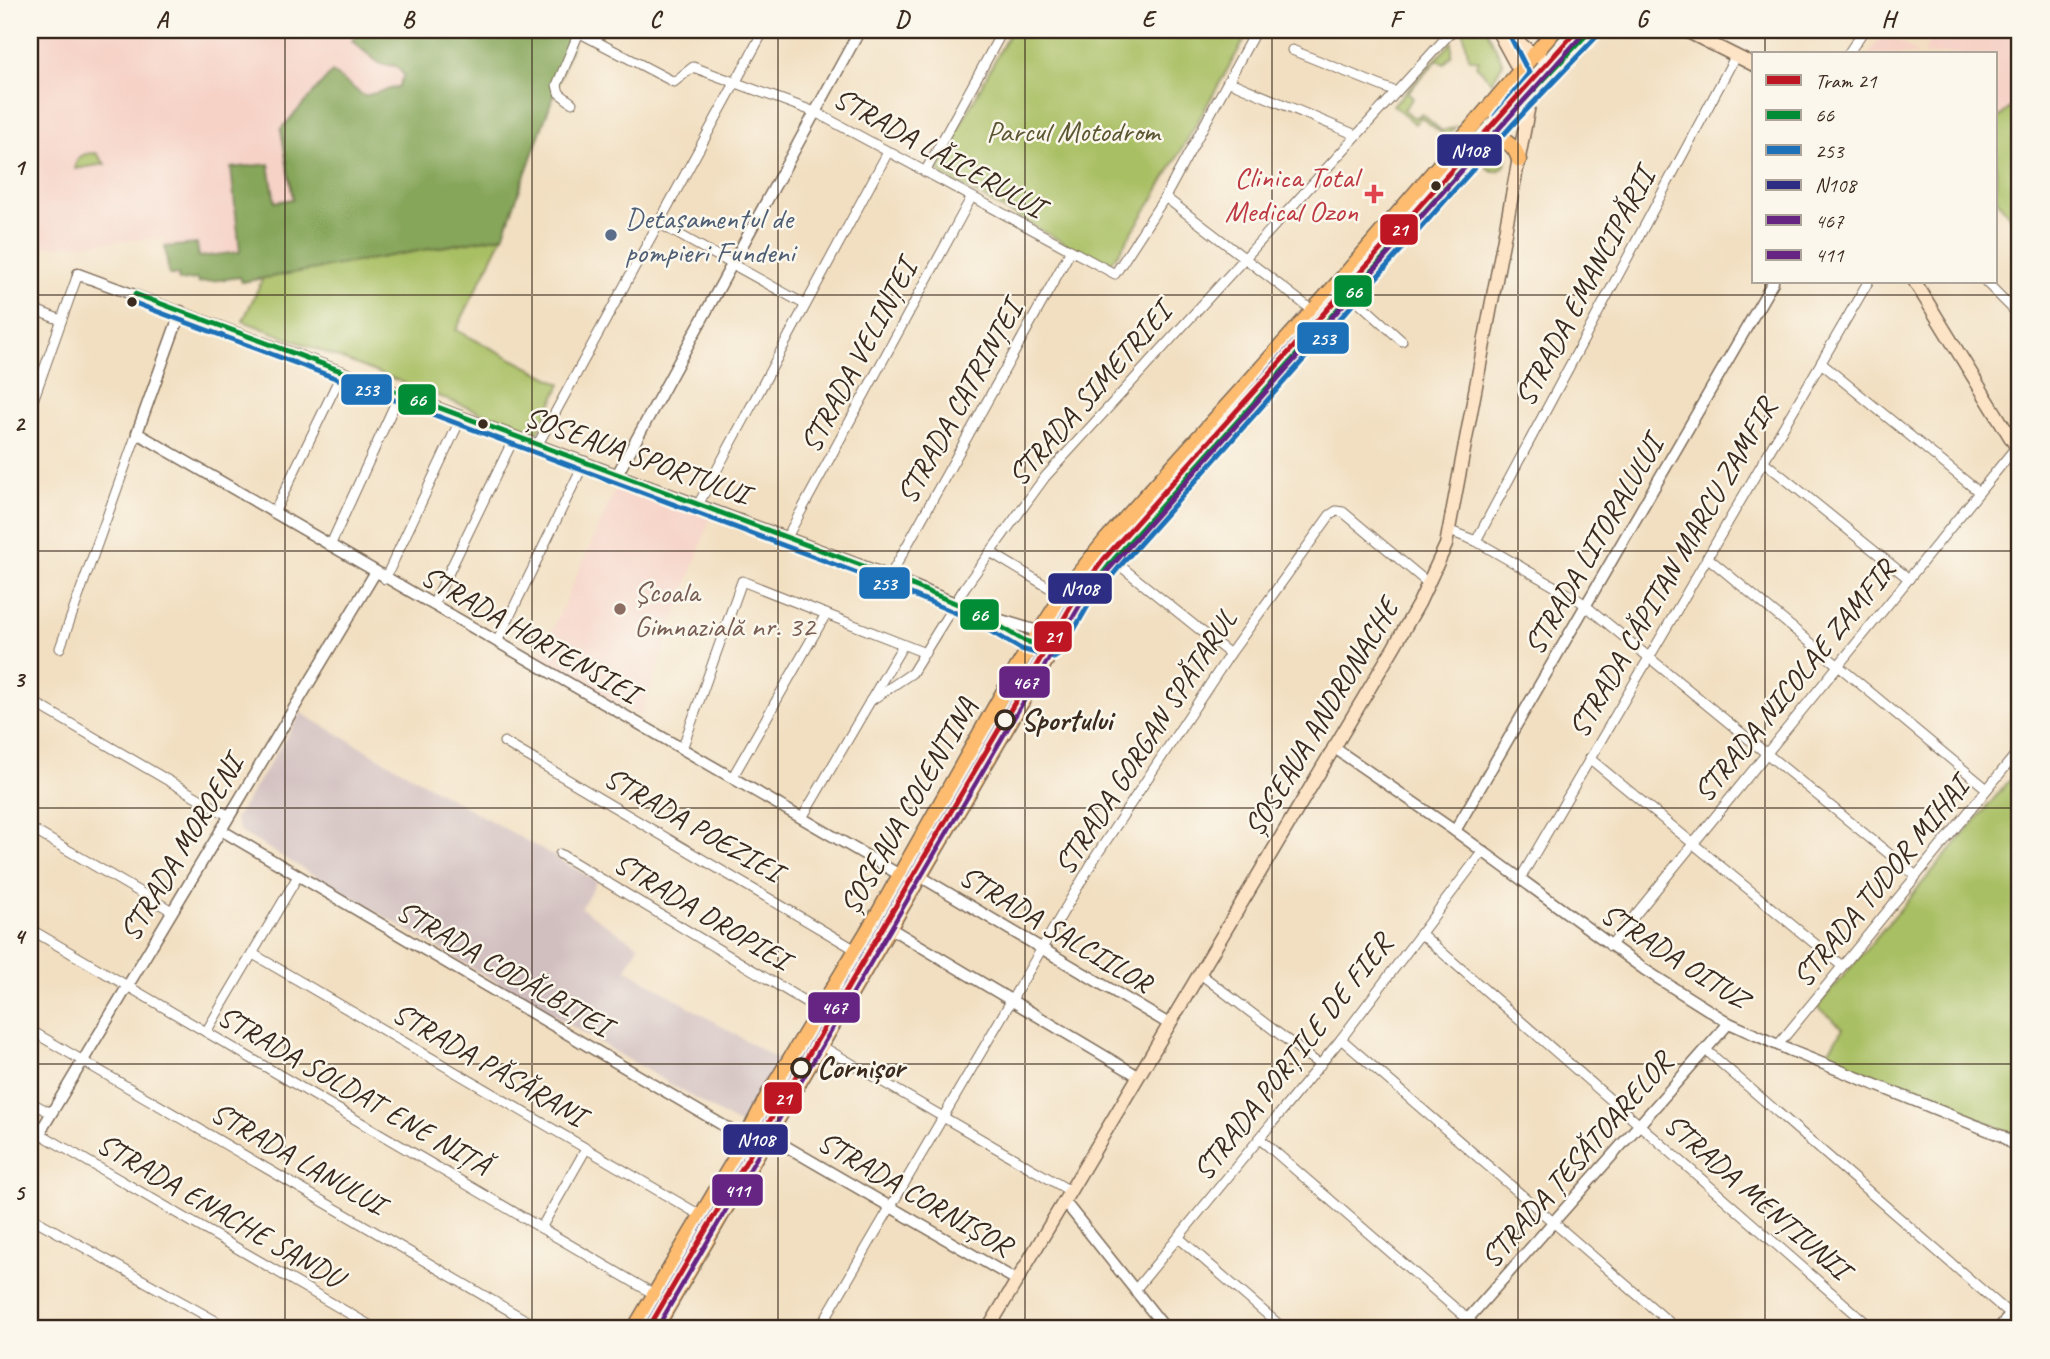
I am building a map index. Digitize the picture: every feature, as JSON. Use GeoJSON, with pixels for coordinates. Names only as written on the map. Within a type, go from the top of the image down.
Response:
{"type":"FeatureCollection","features":[{"type":"Feature","properties":{"kind":"main road"},"geometry":{"type":"LineString","coordinates":[[1497,30],[1530,95]]}},
{"type":"Feature","properties":{"kind":"main road"},"geometry":{"type":"LineString","coordinates":[[1506,30],[1535,54],[1554,62],[1567,58]]}},
{"type":"Feature","properties":{"kind":"main road","name":"ȘOSEAUA COLENTINA"},"geometry":{"type":"LineString","coordinates":[[634,1329],[744,1132],[856,950],[1035,639],[1063,596],[1105,541],[1312,310],[1555,30]]}},
{"type":"Feature","properties":{"kind":"main road","name":"ȘOSEAUA COLENTINA"},"geometry":{"type":"LineString","coordinates":[[655,1329],[767,1142],[918,876],[1082,599],[1113,560],[1350,294],[1591,30]]}},
{"type":"Feature","properties":{"kind":"main road"},"geometry":{"type":"LineString","coordinates":[[1684,30],[1752,64]]}},
{"type":"Feature","properties":{"kind":"main road","name":"ȘOSEAUA ANDRONACHE"},"geometry":{"type":"LineString","coordinates":[[988,1329],[1429,584],[1450,531],[1530,95]]}},
{"type":"Feature","properties":{"kind":"main road"},"geometry":{"type":"LineString","coordinates":[[1487,141],[1499,140],[1508,143],[1520,160]]}},
{"type":"Feature","properties":{"kind":"main road"},"geometry":{"type":"LineString","coordinates":[[1916,284],[2018,450]]}},
{"type":"Feature","properties":{"kind":"street"},"geometry":{"type":"LineString","coordinates":[[538,444],[764,30]]}},
{"type":"Feature","properties":{"kind":"street"},"geometry":{"type":"LineString","coordinates":[[618,473],[860,30]]}},
{"type":"Feature","properties":{"kind":"street"},"geometry":{"type":"LineString","coordinates":[[925,172],[1003,30]]}},
{"type":"Feature","properties":{"kind":"street"},"geometry":{"type":"LineString","coordinates":[[1256,30],[1165,197],[1242,259],[1312,310]]}},
{"type":"Feature","properties":{"kind":"street","name":"STRADA SIMETRIEI"},"geometry":{"type":"LineString","coordinates":[[802,818],[870,701],[907,678],[990,552],[1045,477],[1453,30]]}},
{"type":"Feature","properties":{"kind":"street"},"geometry":{"type":"LineString","coordinates":[[1849,52],[1864,30]]}},
{"type":"Feature","properties":{"kind":"street"},"geometry":{"type":"LineString","coordinates":[[572,103],[559,93],[557,85],[579,31]]}},
{"type":"Feature","properties":{"kind":"street","name":"STRADA LĂICERULUI"},"geometry":{"type":"LineString","coordinates":[[579,31],[674,82],[681,80],[690,68],[815,112],[1115,274],[1165,197]]}},
{"type":"Feature","properties":{"kind":"street"},"geometry":{"type":"LineString","coordinates":[[1292,50],[1396,92]]}},
{"type":"Feature","properties":{"kind":"street","name":"STRADA EMANCIPĂRII"},"geometry":{"type":"LineString","coordinates":[[1476,541],[1735,55]]}},
{"type":"Feature","properties":{"kind":"street"},"geometry":{"type":"LineString","coordinates":[[1230,82],[1356,135]]}},
{"type":"Feature","properties":{"kind":"street"},"geometry":{"type":"LineString","coordinates":[[699,503],[888,152]]}},
{"type":"Feature","properties":{"kind":"street","name":"STRADA VELINȚEI"},"geometry":{"type":"LineString","coordinates":[[788,537],[971,198]]}},
{"type":"Feature","properties":{"kind":"street"},"geometry":{"type":"LineString","coordinates":[[660,224],[804,304]]}},
{"type":"Feature","properties":{"kind":"street","name":"STRADA CATRINȚEI"},"geometry":{"type":"LineString","coordinates":[[890,576],[1070,252]]}},
{"type":"Feature","properties":{"kind":"street"},"geometry":{"type":"LineString","coordinates":[[30,410],[78,274]]}},
{"type":"Feature","properties":{"kind":"street","name":"ȘOSEAUA SPORTULUI"},"geometry":{"type":"LineString","coordinates":[[78,274],[890,576],[1053,649]]}},
{"type":"Feature","properties":{"kind":"street","name":"STRADA LITORALULUI"},"geometry":{"type":"LineString","coordinates":[[1455,831],[1772,284]]}},
{"type":"Feature","properties":{"kind":"street","name":"STRADA CĂPITAN MARCU ZAMFIR"},"geometry":{"type":"LineString","coordinates":[[1520,879],[1867,284]]}},
{"type":"Feature","properties":{"kind":"street"},"geometry":{"type":"LineString","coordinates":[[1988,284],[2020,316]]}},
{"type":"Feature","properties":{"kind":"street"},"geometry":{"type":"LineString","coordinates":[[1350,294],[1402,341]]}},
{"type":"Feature","properties":{"kind":"street"},"geometry":{"type":"LineString","coordinates":[[30,308],[61,320]]}},
{"type":"Feature","properties":{"kind":"street"},"geometry":{"type":"LineString","coordinates":[[60,648],[181,311]]}},
{"type":"Feature","properties":{"kind":"street"},"geometry":{"type":"LineString","coordinates":[[1821,363],[1979,492]]}},
{"type":"Feature","properties":{"kind":"street"},"geometry":{"type":"LineString","coordinates":[[274,513],[343,371]]}},
{"type":"Feature","properties":{"kind":"street"},"geometry":{"type":"LineString","coordinates":[[330,546],[400,393]]}},
{"type":"Feature","properties":{"kind":"street"},"geometry":{"type":"LineString","coordinates":[[380,576],[462,416]]}},
{"type":"Feature","properties":{"kind":"street","name":"STRADA HORTENSIEI"},"geometry":{"type":"LineString","coordinates":[[137,433],[900,875]]}},
{"type":"Feature","properties":{"kind":"street"},"geometry":{"type":"LineString","coordinates":[[433,605],[515,436]]}},
{"type":"Feature","properties":{"kind":"street","name":"STRADA NICOLAE ZAMFIR"},"geometry":{"type":"LineString","coordinates":[[1611,946],[1979,492],[2018,450]]}},
{"type":"Feature","properties":{"kind":"street"},"geometry":{"type":"LineString","coordinates":[[497,642],[585,461]]}},
{"type":"Feature","properties":{"kind":"street"},"geometry":{"type":"LineString","coordinates":[[1763,461],[1909,579]]}},
{"type":"Feature","properties":{"kind":"street","name":"STRADA GORGAN SPĂTARUL"},"geometry":{"type":"LineString","coordinates":[[819,1329],[1096,856],[1230,654],[1336,511],[1343,512],[1429,584]]}},
{"type":"Feature","properties":{"kind":"street"},"geometry":{"type":"LineString","coordinates":[[1450,531],[1476,541],[1586,606],[1915,876]]}},
{"type":"Feature","properties":{"kind":"street"},"geometry":{"type":"LineString","coordinates":[[990,552],[1063,596]]}},
{"type":"Feature","properties":{"kind":"street"},"geometry":{"type":"LineString","coordinates":[[1707,557],[1987,789]]}},
{"type":"Feature","properties":{"kind":"street"},"geometry":{"type":"LineString","coordinates":[[1113,560],[1230,654]]}},
{"type":"Feature","properties":{"kind":"street","name":"STRADA MOROENI"},"geometry":{"type":"LineString","coordinates":[[30,1149],[220,830],[380,576]]}},
{"type":"Feature","properties":{"kind":"street"},"geometry":{"type":"LineString","coordinates":[[682,750],[742,581],[925,653]]}},
{"type":"Feature","properties":{"kind":"street"},"geometry":{"type":"LineString","coordinates":[[732,778],[826,614]]}},
{"type":"Feature","properties":{"kind":"street"},"geometry":{"type":"LineString","coordinates":[[870,701],[903,645]]}},
{"type":"Feature","properties":{"kind":"street"},"geometry":{"type":"LineString","coordinates":[[30,699],[229,816]]}},
{"type":"Feature","properties":{"kind":"street","name":"STRADA POEZIEI"},"geometry":{"type":"LineString","coordinates":[[504,742],[856,950]]}},
{"type":"Feature","properties":{"kind":"street","name":"STRADA OITUZ"},"geometry":{"type":"LineString","coordinates":[[1333,747],[1483,851],[1611,946],[1729,1023],[2002,1136],[2020,1150]]}},
{"type":"Feature","properties":{"kind":"street","name":"STRADA TUDOR MIHAI"},"geometry":{"type":"LineString","coordinates":[[1778,1045],[2020,750]]}},
{"type":"Feature","properties":{"kind":"street"},"geometry":{"type":"LineString","coordinates":[[1589,758],[1842,966]]}},
{"type":"Feature","properties":{"kind":"street"},"geometry":{"type":"LineString","coordinates":[[30,828],[172,911]]}},
{"type":"Feature","properties":{"kind":"street","name":"STRADA CODĂLBIȚEI"},"geometry":{"type":"LineString","coordinates":[[220,830],[744,1132]]}},
{"type":"Feature","properties":{"kind":"street","name":"STRADA PORȚILE DE FIER"},"geometry":{"type":"LineString","coordinates":[[1135,1290],[1341,1039],[1483,851]]}},
{"type":"Feature","properties":{"kind":"street","name":"STRADA DROPIEI"},"geometry":{"type":"LineString","coordinates":[[560,854],[819,1010]]}},
{"type":"Feature","properties":{"kind":"street"},"geometry":{"type":"LineString","coordinates":[[206,1032],[298,876]]}},
{"type":"Feature","properties":{"kind":"street","name":"STRADA SALCIILOR"},"geometry":{"type":"LineString","coordinates":[[918,876],[1169,1024]]}},
{"type":"Feature","properties":{"kind":"street"},"geometry":{"type":"LineString","coordinates":[[890,928],[1138,1076]]}},
{"type":"Feature","properties":{"kind":"street","name":"STRADA SOLDAT ENE NIȚĂ"},"geometry":{"type":"LineString","coordinates":[[30,929],[654,1294]]}},
{"type":"Feature","properties":{"kind":"street","name":"STRADA MENȚIUNII"},"geometry":{"type":"LineString","coordinates":[[1420,933],[1873,1329]]}},
{"type":"Feature","properties":{"kind":"street","name":"STRADA PĂSĂRANI"},"geometry":{"type":"LineString","coordinates":[[253,954],[700,1215]]}},
{"type":"Feature","properties":{"kind":"street"},"geometry":{"type":"LineString","coordinates":[[1199,974],[1320,1065]]}},
{"type":"Feature","properties":{"kind":"street","name":"STRADA ȚESĂTOARELOR"},"geometry":{"type":"LineString","coordinates":[[1459,1329],[1729,1023]]}},
{"type":"Feature","properties":{"kind":"street","name":"STRADA LANULUI"},"geometry":{"type":"LineString","coordinates":[[30,1030],[541,1329]]}},
{"type":"Feature","properties":{"kind":"street"},"geometry":{"type":"LineString","coordinates":[[1341,1039],[1677,1329]]}},
{"type":"Feature","properties":{"kind":"street"},"geometry":{"type":"LineString","coordinates":[[823,1046],[943,1117],[1067,1196],[1163,1328]]}},
{"type":"Feature","properties":{"kind":"street"},"geometry":{"type":"LineString","coordinates":[[1706,1050],[2020,1323]]}},
{"type":"Feature","properties":{"kind":"street"},"geometry":{"type":"LineString","coordinates":[[30,1101],[51,1114]]}},
{"type":"Feature","properties":{"kind":"street","name":"STRADA CORNIȘOR"},"geometry":{"type":"LineString","coordinates":[[744,1132],[889,1206],[1018,1281]]}},
{"type":"Feature","properties":{"kind":"street","name":"STRADA ENACHE SANDU"},"geometry":{"type":"LineString","coordinates":[[39,1133],[376,1329]]}},
{"type":"Feature","properties":{"kind":"street"},"geometry":{"type":"LineString","coordinates":[[1260,1139],[1479,1329]]}},
{"type":"Feature","properties":{"kind":"street"},"geometry":{"type":"LineString","coordinates":[[541,1228],[586,1149]]}},
{"type":"Feature","properties":{"kind":"street"},"geometry":{"type":"LineString","coordinates":[[30,1217],[230,1329]]}},
{"type":"Feature","properties":{"kind":"street"},"geometry":{"type":"LineString","coordinates":[[1179,1238],[1284,1329]]}},
{"type":"Feature","properties":{"kind":"street"},"geometry":{"type":"LineString","coordinates":[[1998,1329],[2020,1304]]}},
{"type":"Feature","properties":{"kind":"shaded area"},"geometry":{"type":"Polygon","coordinates":[[[30,30],[575,30],[198,283],[197,279],[179,281],[169,275],[163,238],[33,248],[43,299],[30,296],[30,30]]]}},
{"type":"Feature","properties":{"kind":"shaded area"},"geometry":{"type":"Polygon","coordinates":[[[1936,30],[2020,30],[2020,100],[1997,119],[1997,52],[1924,52],[1936,30]]]}},
{"type":"Feature","properties":{"kind":"shaded area"},"geometry":{"type":"Polygon","coordinates":[[[1884,32],[1916,52],[1870,52],[1884,32]]]}},
{"type":"Feature","properties":{"kind":"shaded area","name":"Școala Gimnazială nr. 32"},"geometry":{"type":"Polygon","coordinates":[[[619,481],[711,516],[641,716],[539,660],[619,481]]]}},
{"type":"Feature","properties":{"kind":"shaded area"},"geometry":{"type":"Polygon","coordinates":[[[301,713],[597,881],[581,908],[639,946],[626,969],[780,1061],[742,1126],[240,832],[235,819],[301,713]]]}},
{"type":"Feature","properties":{"kind":"green space"},"geometry":{"type":"Polygon","coordinates":[[[360,30],[517,30],[542,40],[547,30],[577,30],[503,236],[242,282],[240,277],[198,283],[197,279],[179,281],[178,275],[169,275],[165,247],[197,244],[199,257],[240,252],[231,168],[269,164],[275,202],[293,199],[281,129],[332,72],[364,96],[398,87],[404,75],[396,66],[380,64],[352,41],[360,30]]]}},
{"type":"Feature","properties":{"kind":"green space","name":"Parcul Motodrom"},"geometry":{"type":"Polygon","coordinates":[[[1011,30],[1250,30],[1155,196],[1118,254],[1109,263],[1100,263],[944,176],[937,169],[1011,30]]]}},
{"type":"Feature","properties":{"kind":"green space"},"geometry":{"type":"Polygon","coordinates":[[[1463,30],[1487,30],[1503,63],[1492,82],[1476,65],[1479,61],[1469,59],[1463,30]]]}},
{"type":"Feature","properties":{"kind":"green space"},"geometry":{"type":"Polygon","coordinates":[[[1452,42],[1452,55],[1444,64],[1437,60],[1408,92],[1413,98],[1404,109],[1414,118],[1422,114],[1442,131],[1455,127],[1447,137],[1420,117],[1415,124],[1393,105],[1452,42]]]}},
{"type":"Feature","properties":{"kind":"green space"},"geometry":{"type":"Polygon","coordinates":[[[2020,100],[2020,230],[1997,199],[1997,119],[2020,100]]]}},
{"type":"Feature","properties":{"kind":"green space"},"geometry":{"type":"Polygon","coordinates":[[[1495,149],[1503,152],[1506,160],[1503,168],[1495,171],[1487,168],[1484,160],[1487,152],[1495,149]]]}},
{"type":"Feature","properties":{"kind":"green space"},"geometry":{"type":"Polygon","coordinates":[[[96,153],[105,164],[75,169],[81,156],[96,153]]]}},
{"type":"Feature","properties":{"kind":"green space"},"geometry":{"type":"Polygon","coordinates":[[[503,236],[456,330],[561,384],[537,434],[243,321],[263,278],[503,236]]]}},
{"type":"Feature","properties":{"kind":"green space"},"geometry":{"type":"Polygon","coordinates":[[[2020,768],[2020,1137],[1826,1055],[1843,1028],[1817,1007],[2020,768]]]}},
{"type":"Feature","properties":{"kind":"tram line","name":"21"},"geometry":{"type":"LineString","coordinates":[[648,1329],[1080,591],[1104,559],[1577,30]]}},
{"type":"Feature","properties":{"kind":"transit line","name":"253"},"geometry":{"type":"LineString","coordinates":[[1495,116],[1529,73],[1507,30]]}},
{"type":"Feature","properties":{"kind":"transit line","name":"467"},"geometry":{"type":"LineString","coordinates":[[646,1329],[1078,591],[1574,30]]}},
{"type":"Feature","properties":{"kind":"transit line","name":"N108"},"geometry":{"type":"LineString","coordinates":[[647,1325],[1075,594],[1277,361],[1579,30]]}},
{"type":"Feature","properties":{"kind":"transit line","name":"66"},"geometry":{"type":"LineString","coordinates":[[135,294],[890,576],[972,610],[1025,641],[1053,649],[1082,599],[1113,560],[1508,117],[1591,30]]}},
{"type":"Feature","properties":{"kind":"transit line","name":"411"},"geometry":{"type":"LineString","coordinates":[[656,1329],[1085,596],[1581,36]]}},
{"type":"Feature","properties":{"kind":"transit line","name":"253"},"geometry":{"type":"LineString","coordinates":[[132,302],[887,584],[968,618],[1021,649],[1054,658],[1060,654],[1089,604],[1120,566],[1514,123],[1597,36]]}},
{"type":"Feature","properties":{"kind":"place","name":"Clinica Total Medical Ozon"},"geometry":{"type":"Point","coordinates":[1374,194]}},
{"type":"Feature","properties":{"kind":"place","name":"Detașamentul de pompieri Fundeni"},"geometry":{"type":"Point","coordinates":[611,235]}},
{"type":"Feature","properties":{"kind":"place","name":"Școala Gimnazială nr. 32"},"geometry":{"type":"Point","coordinates":[620,609]}},
{"type":"Feature","properties":{"kind":"place","name":"Sportului"},"geometry":{"type":"Point","coordinates":[1005,720]}},
{"type":"Feature","properties":{"kind":"place","name":"Cornișor"},"geometry":{"type":"Point","coordinates":[801,1068]}}]}
